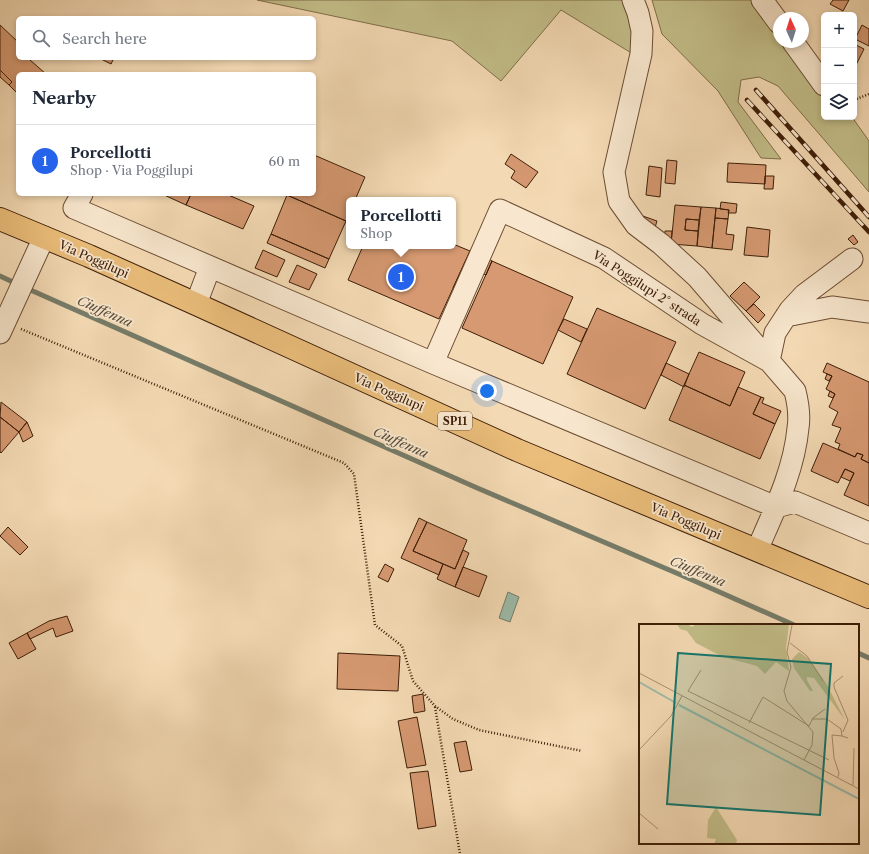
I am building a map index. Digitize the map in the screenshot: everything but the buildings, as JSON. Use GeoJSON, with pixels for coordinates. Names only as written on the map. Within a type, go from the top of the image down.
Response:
{"type":"FeatureCollection","features":[{"type":"Feature","properties":{"kind":"main road","name":"Via Poggilupi"},"geometry":{"type":"LineString","coordinates":[[0,218],[40,245],[196,304],[516,450],[869,598]]}},
{"type":"Feature","properties":{"kind":"street","name":"Via Poggilupi 2° strada"},"geometry":{"type":"LineString","coordinates":[[633,0],[642,31],[641,54],[614,172],[619,201],[636,225],[661,244],[697,277],[795,391],[798,407],[799,427],[792,464],[776,507],[757,550]]}},
{"type":"Feature","properties":{"kind":"street"},"geometry":{"type":"LineString","coordinates":[[762,0],[773,16]]}},
{"type":"Feature","properties":{"kind":"street"},"geometry":{"type":"LineString","coordinates":[[797,48],[823,84]]}},
{"type":"Feature","properties":{"kind":"street"},"geometry":{"type":"LineString","coordinates":[[81,196],[74,208],[433,363],[776,507],[795,502],[869,533]]}},
{"type":"Feature","properties":{"kind":"street","name":"Via Poggilupi 2° strada"},"geometry":{"type":"LineString","coordinates":[[433,363],[500,210],[604,258],[702,324],[769,361]]}},
{"type":"Feature","properties":{"kind":"street"},"geometry":{"type":"LineString","coordinates":[[6,321],[40,245]]}},
{"type":"Feature","properties":{"kind":"street"},"geometry":{"type":"LineString","coordinates":[[769,361],[775,333],[786,316],[804,295],[852,258]]}},
{"type":"Feature","properties":{"kind":"street"},"geometry":{"type":"LineString","coordinates":[[196,304],[210,267]]}},
{"type":"Feature","properties":{"kind":"street"},"geometry":{"type":"LineString","coordinates":[[786,316],[832,307],[869,312]]}},
{"type":"Feature","properties":{"kind":"path"},"geometry":{"type":"LineString","coordinates":[[857,99],[869,94]]}},
{"type":"Feature","properties":{"kind":"path"},"geometry":{"type":"LineString","coordinates":[[6,321],[344,463],[354,474],[375,625],[402,646],[413,681],[435,706],[453,719],[479,730],[582,751]]}},
{"type":"Feature","properties":{"kind":"path"},"geometry":{"type":"LineString","coordinates":[[435,706],[460,854]]}},
{"type":"Feature","properties":{"kind":"shaded area"},"geometry":{"type":"Polygon","coordinates":[[[257,0],[622,0],[634,31],[633,54],[561,10],[501,81],[452,41],[257,0]]]}},
{"type":"Feature","properties":{"kind":"shaded area"},"geometry":{"type":"Polygon","coordinates":[[[652,0],[756,0],[773,25],[773,48],[789,48],[821,90],[821,120],[854,120],[869,141],[869,192],[778,86],[759,77],[741,80],[738,102],[781,159],[761,158],[718,91],[662,34],[652,0]]]}},
{"type":"Feature","properties":{"kind":"shaded area"},"geometry":{"type":"Polygon","coordinates":[[[508,592],[519,597],[510,622],[499,618],[508,592]]]}},
{"type":"Feature","properties":{"kind":"waterway","name":"Ciuffenna"},"geometry":{"type":"LineString","coordinates":[[0,276],[17,284]]}},
{"type":"Feature","properties":{"kind":"waterway","name":"Ciuffenna"},"geometry":{"type":"LineString","coordinates":[[26,288],[475,487],[792,624]]}},
{"type":"Feature","properties":{"kind":"waterway","name":"Ciuffenna"},"geometry":{"type":"LineString","coordinates":[[859,653],[869,658]]}},
{"type":"Feature","properties":{"kind":"railway"},"geometry":{"type":"LineString","coordinates":[[756,90],[869,217]]}},
{"type":"Feature","properties":{"kind":"railway"},"geometry":{"type":"LineString","coordinates":[[747,100],[869,232]]}},
{"type":"Feature","properties":{"kind":"place","name":"Porcellotti"},"geometry":{"type":"Point","coordinates":[401,277]}}]}
